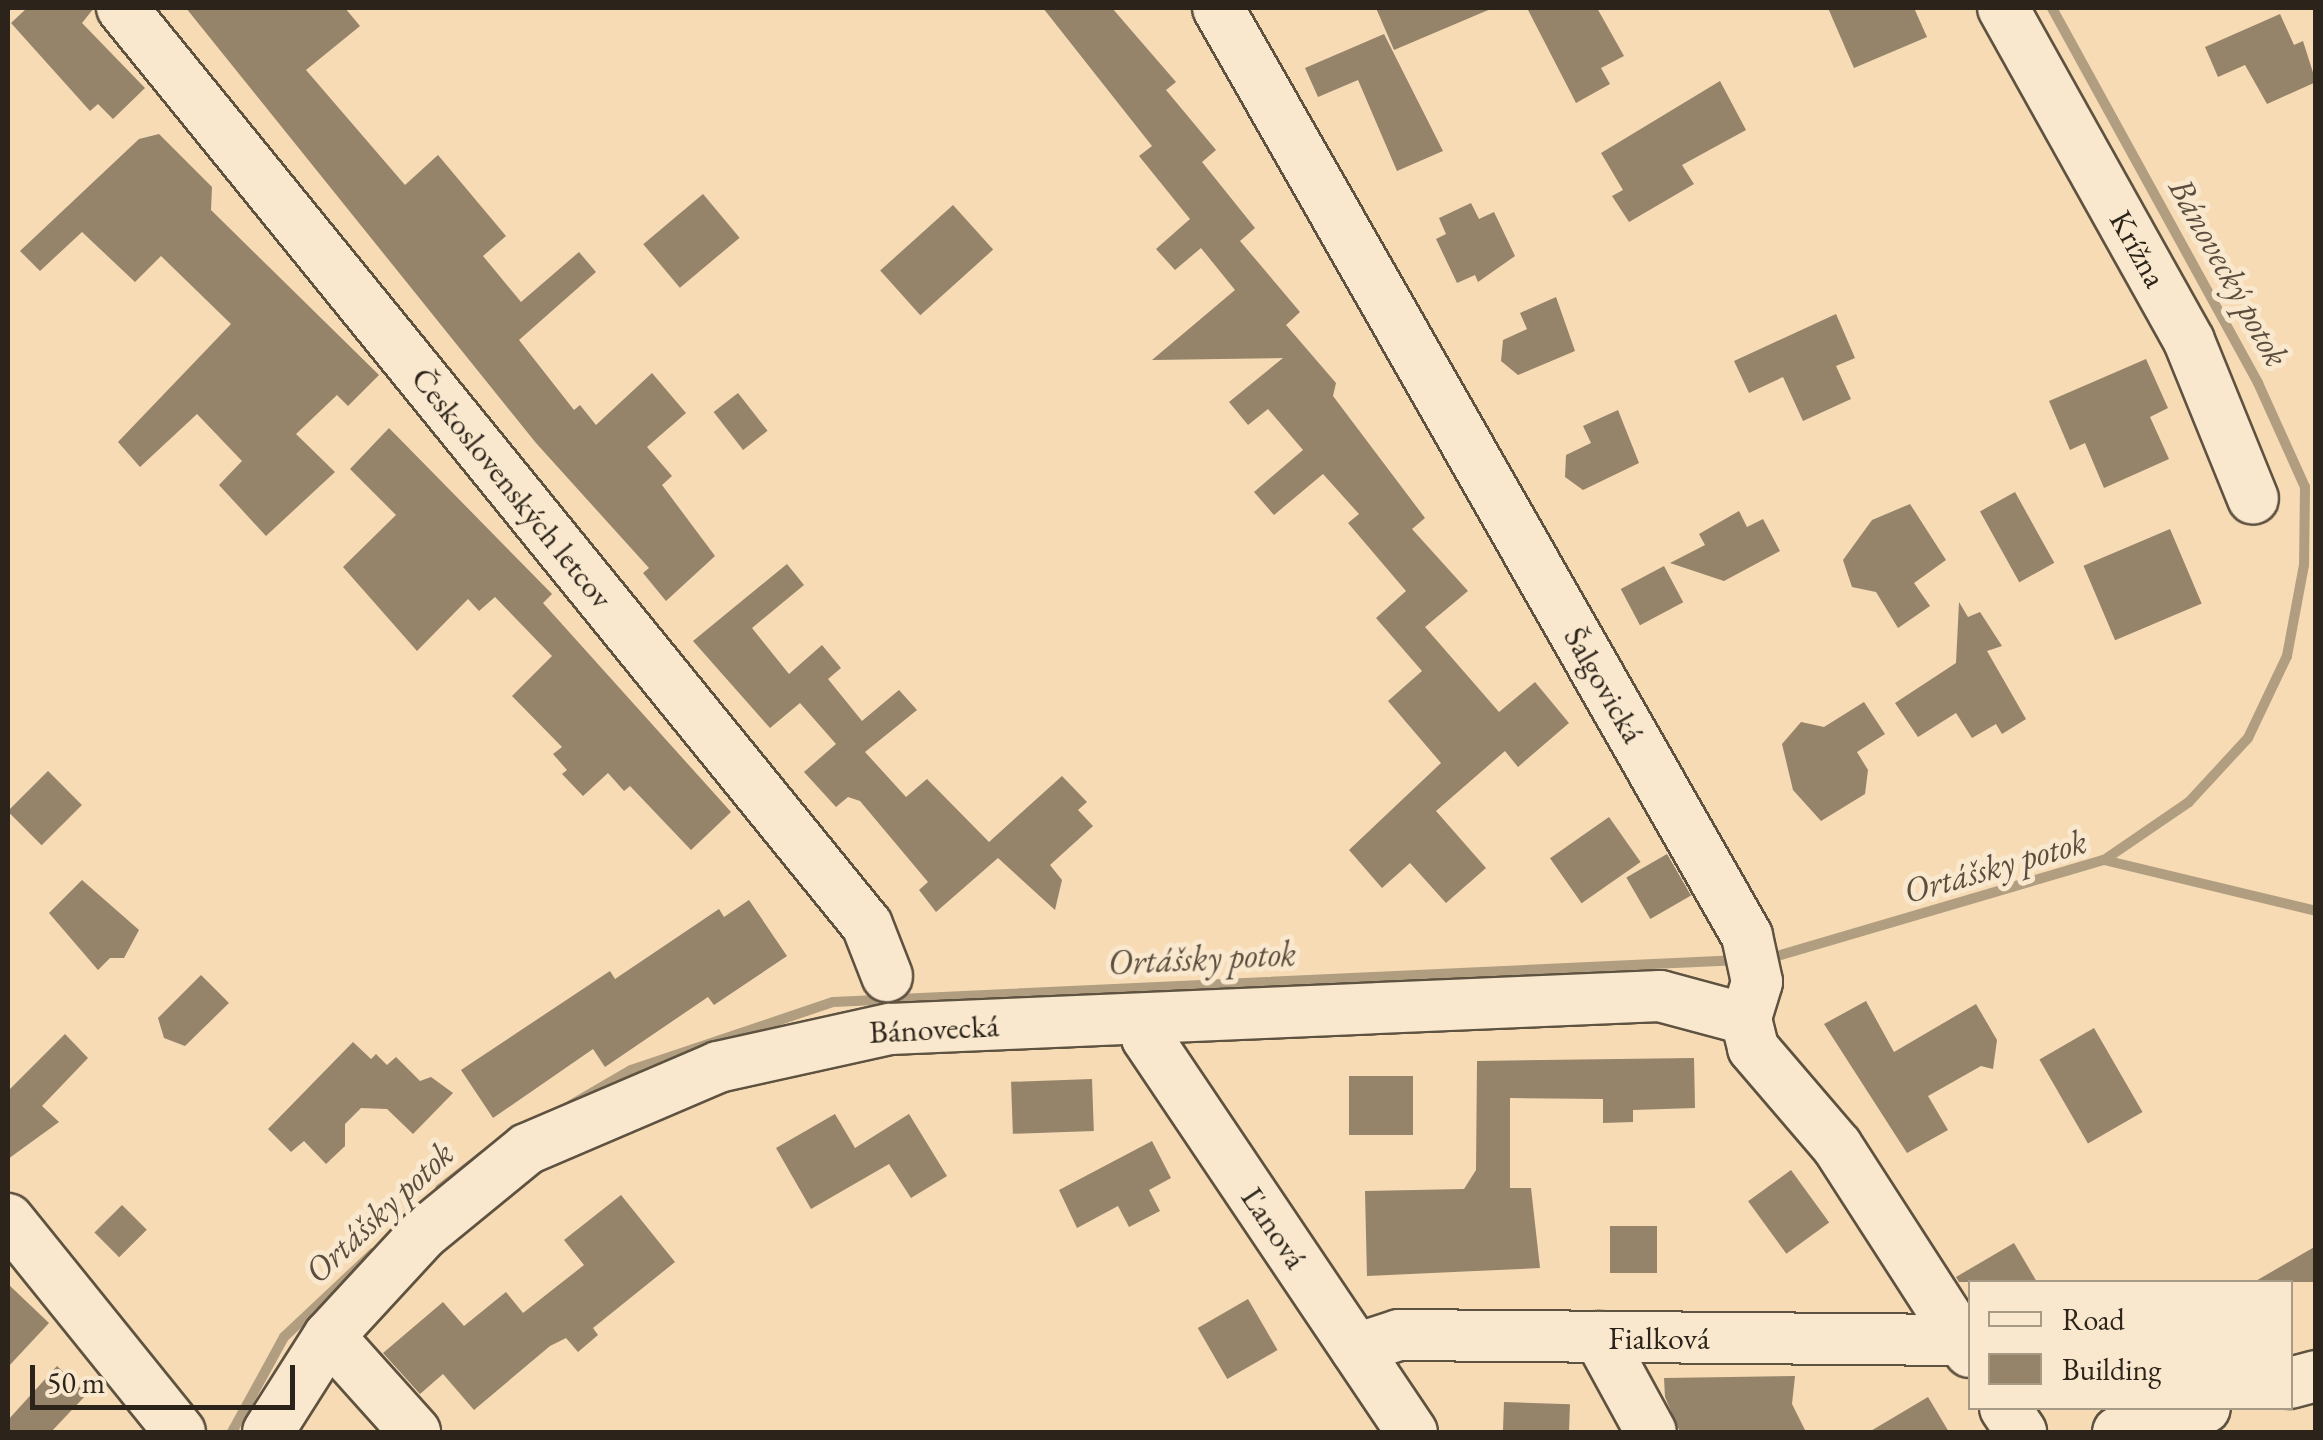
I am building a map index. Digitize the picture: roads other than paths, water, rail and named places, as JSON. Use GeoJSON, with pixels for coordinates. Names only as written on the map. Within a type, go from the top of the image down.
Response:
{"type":"FeatureCollection","features":[{"type":"Feature","properties":{"kind":"street","name":"Československých letcov"},"geometry":{"type":"LineString","coordinates":[[122,8],[867,925],[888,976]]}},
{"type":"Feature","properties":{"kind":"street","name":"Šalgovická"},"geometry":{"type":"LineString","coordinates":[[1218,8],[1750,979],[1753,1048],[1838,1146],[1967,1346]]}},
{"type":"Feature","properties":{"kind":"street","name":"Krížna"},"geometry":{"type":"LineString","coordinates":[[2003,8],[2189,341],[2254,499]]}},
{"type":"Feature","properties":{"kind":"street","name":"Bánovecká"},"geometry":{"type":"LineString","coordinates":[[268,1432],[329,1336],[423,1234],[527,1149],[625,1100],[824,1037],[1660,996],[1750,979]]}},
{"type":"Feature","properties":{"kind":"street","name":"Ľanová"},"geometry":{"type":"LineString","coordinates":[[1144,1021],[1147,1038],[1412,1432]]}},
{"type":"Feature","properties":{"kind":"street"},"geometry":{"type":"LineString","coordinates":[[8,1219],[180,1432]]}},
{"type":"Feature","properties":{"kind":"street"},"geometry":{"type":"LineString","coordinates":[[329,1336],[415,1432]]}},
{"type":"Feature","properties":{"kind":"street","name":"Fialková"},"geometry":{"type":"LineString","coordinates":[[1356,1349],[1399,1336],[1967,1346]]}},
{"type":"Feature","properties":{"kind":"street"},"geometry":{"type":"LineString","coordinates":[[1599,1337],[1651,1432]]}},
{"type":"Feature","properties":{"kind":"street"},"geometry":{"type":"LineString","coordinates":[[2006,1410],[2021,1432]]}},
{"type":"Feature","properties":{"kind":"street"},"geometry":{"type":"LineString","coordinates":[[2118,1432],[2198,1410]]}},
{"type":"Feature","properties":{"kind":"waterway","name":"Bánovecký potok"},"geometry":{"type":"LineString","coordinates":[[2052,8],[2258,383],[2305,487],[2304,565],[2287,656],[2248,738],[2189,802],[2104,860]]}},
{"type":"Feature","properties":{"kind":"waterway","name":"Ortášsky potok"},"geometry":{"type":"LineString","coordinates":[[1767,959],[2104,860],[2316,911]]}},
{"type":"Feature","properties":{"kind":"waterway","name":"Ortášsky potok"},"geometry":{"type":"LineString","coordinates":[[569,1106],[631,1070],[833,1002],[1740,960]]}},
{"type":"Feature","properties":{"kind":"waterway","name":"Ortášsky potok"},"geometry":{"type":"LineString","coordinates":[[440,1189],[485,1154]]}},
{"type":"Feature","properties":{"kind":"waterway","name":"Ortášsky potok"},"geometry":{"type":"LineString","coordinates":[[232,1432],[284,1337],[373,1253]]}}]}
